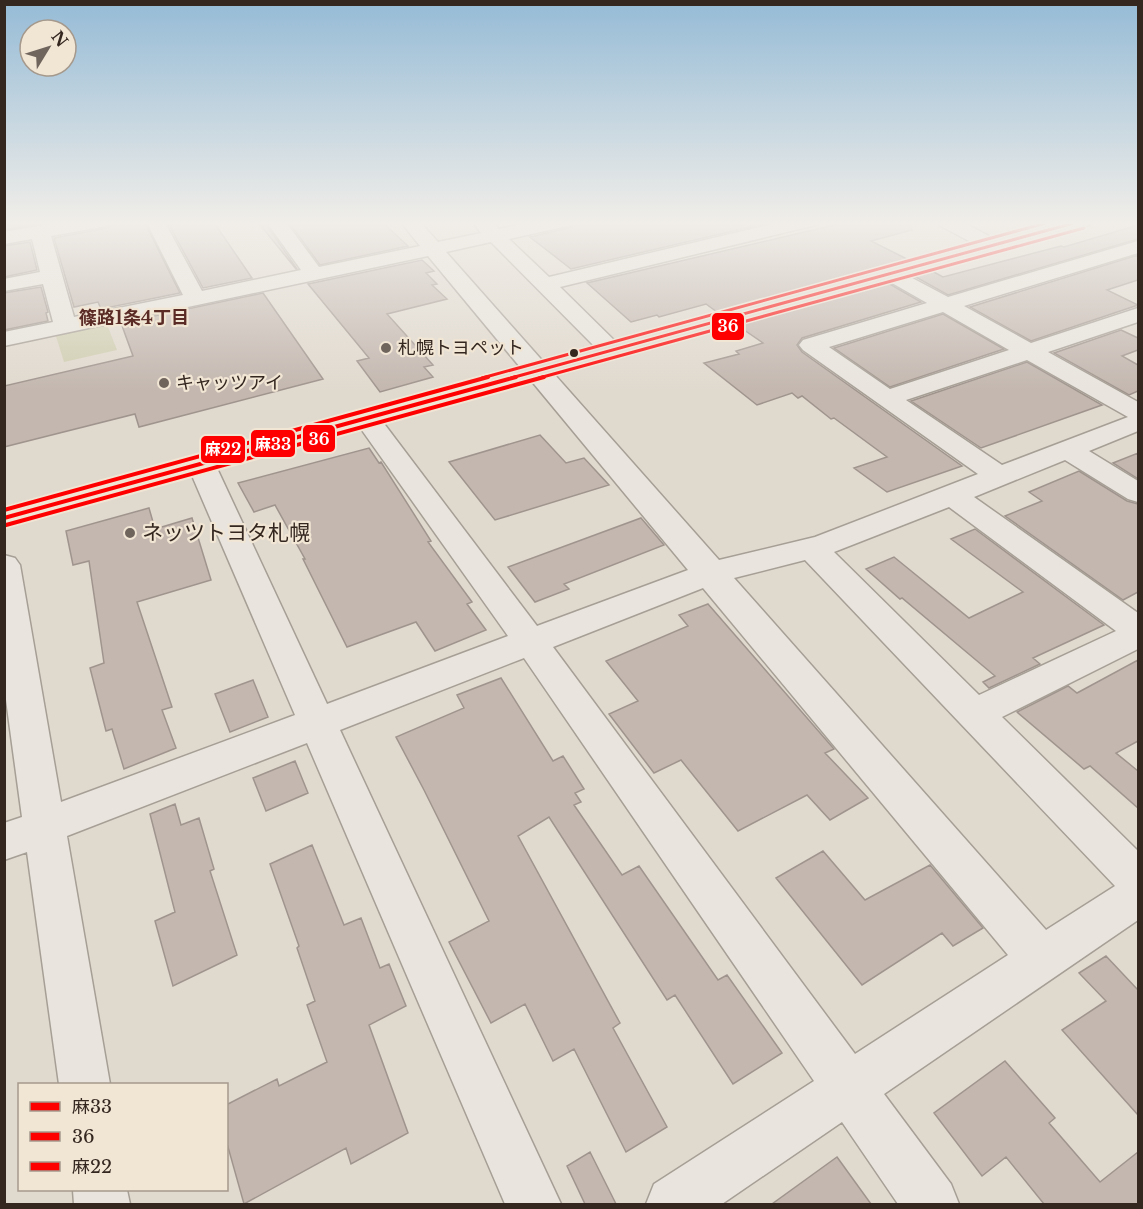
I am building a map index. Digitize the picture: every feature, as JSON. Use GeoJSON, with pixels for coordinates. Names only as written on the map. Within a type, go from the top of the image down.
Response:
{"type":"FeatureCollection","features":[{"type":"Feature","properties":{"kind":"main road"},"geometry":{"type":"LineString","coordinates":[[4,518],[883,277]]}},
{"type":"Feature","properties":{"kind":"street"},"geometry":{"type":"LineString","coordinates":[[4,285],[44,277]]}},
{"type":"Feature","properties":{"kind":"street"},"geometry":{"type":"LineString","coordinates":[[52,277],[65,326]]}},
{"type":"Feature","properties":{"kind":"street"},"geometry":{"type":"LineString","coordinates":[[184,277],[195,299]]}},
{"type":"Feature","properties":{"kind":"street"},"geometry":{"type":"LineString","coordinates":[[4,339],[298,277]]}},
{"type":"Feature","properties":{"kind":"street"},"geometry":{"type":"LineString","coordinates":[[457,277],[1041,959]]}},
{"type":"Feature","properties":{"kind":"street"},"geometry":{"type":"LineString","coordinates":[[536,277],[612,351]]}},
{"type":"Feature","properties":{"kind":"street"},"geometry":{"type":"LineString","coordinates":[[544,285],[575,277]]}},
{"type":"Feature","properties":{"kind":"street"},"geometry":{"type":"LineString","coordinates":[[896,277],[1138,412]]}},
{"type":"Feature","properties":{"kind":"street"},"geometry":{"type":"LineString","coordinates":[[1000,477],[812,345],[1045,277]]}},
{"type":"Feature","properties":{"kind":"street"},"geometry":{"type":"LineString","coordinates":[[887,398],[1138,315]]}},
{"type":"Feature","properties":{"kind":"street"},"geometry":{"type":"LineString","coordinates":[[367,419],[530,641],[931,1204]]}},
{"type":"Feature","properties":{"kind":"street"},"geometry":{"type":"LineString","coordinates":[[4,842],[711,573],[811,549],[1138,422]]}},
{"type":"Feature","properties":{"kind":"street"},"geometry":{"type":"LineString","coordinates":[[1068,450],[1138,493]]}},
{"type":"Feature","properties":{"kind":"street"},"geometry":{"type":"LineString","coordinates":[[201,464],[533,1204]]}},
{"type":"Feature","properties":{"kind":"street"},"geometry":{"type":"LineString","coordinates":[[952,495],[1138,630]]}},
{"type":"Feature","properties":{"kind":"street"},"geometry":{"type":"LineString","coordinates":[[811,549],[1138,880]]}},
{"type":"Feature","properties":{"kind":"street"},"geometry":{"type":"LineString","coordinates":[[4,566],[84,1083]]}},
{"type":"Feature","properties":{"kind":"street"},"geometry":{"type":"LineString","coordinates":[[975,714],[1138,635]]}},
{"type":"Feature","properties":{"kind":"street"},"geometry":{"type":"LineString","coordinates":[[674,1204],[1138,895]]}},
{"type":"Feature","properties":{"kind":"shaded area"},"geometry":{"type":"Polygon","coordinates":[[[106,322],[117,350],[64,362],[55,333],[106,322]]]}},
{"type":"Feature","properties":{"kind":"building"},"geometry":{"type":"Polygon","coordinates":[[[65,277],[172,277],[180,293],[101,309],[98,302],[74,307],[65,277]]]}},
{"type":"Feature","properties":{"kind":"building"},"geometry":{"type":"Polygon","coordinates":[[[197,277],[252,278],[203,288],[197,277]]]}},
{"type":"Feature","properties":{"kind":"building"},"geometry":{"type":"Polygon","coordinates":[[[339,277],[430,277],[437,284],[432,285],[447,299],[387,314],[433,365],[424,367],[433,377],[380,392],[357,361],[369,358],[308,284],[339,277]]]}},
{"type":"Feature","properties":{"kind":"building"},"geometry":{"type":"Polygon","coordinates":[[[611,277],[845,277],[717,312],[706,304],[631,322],[587,283],[611,277]]]}},
{"type":"Feature","properties":{"kind":"building"},"geometry":{"type":"Polygon","coordinates":[[[917,277],[1008,277],[948,295],[917,277]]]}},
{"type":"Feature","properties":{"kind":"building"},"geometry":{"type":"Polygon","coordinates":[[[1066,277],[1138,277],[1138,280],[1107,290],[1138,305],[1031,341],[970,307],[1066,277]]]}},
{"type":"Feature","properties":{"kind":"building"},"geometry":{"type":"Polygon","coordinates":[[[888,283],[921,302],[802,338],[797,345],[802,352],[962,466],[887,492],[854,468],[887,457],[834,418],[831,419],[802,396],[798,398],[792,393],[757,405],[704,363],[739,354],[736,351],[763,343],[737,325],[888,283]]]}},
{"type":"Feature","properties":{"kind":"building"},"geometry":{"type":"Polygon","coordinates":[[[41,287],[48,312],[46,313],[48,321],[4,330],[4,293],[41,287]]]}},
{"type":"Feature","properties":{"kind":"building","name":"キャッツアイ"},"geometry":{"type":"Polygon","coordinates":[[[263,293],[323,379],[139,427],[135,414],[4,447],[4,386],[133,356],[121,323],[263,293]]]}},
{"type":"Feature","properties":{"kind":"building"},"geometry":{"type":"Polygon","coordinates":[[[943,314],[1004,349],[890,387],[834,348],[943,314]]]}},
{"type":"Feature","properties":{"kind":"building"},"geometry":{"type":"Polygon","coordinates":[[[1121,330],[1138,338],[1138,350],[1122,356],[1138,365],[1138,391],[1129,395],[1054,353],[1121,330]]]}},
{"type":"Feature","properties":{"kind":"building"},"geometry":{"type":"Polygon","coordinates":[[[1027,362],[1102,405],[981,448],[911,401],[1027,362]]]}},
{"type":"Feature","properties":{"kind":"building"},"geometry":{"type":"Polygon","coordinates":[[[540,435],[566,463],[584,458],[609,485],[495,520],[449,462],[540,435]]]}},
{"type":"Feature","properties":{"kind":"building"},"geometry":{"type":"Polygon","coordinates":[[[369,448],[379,463],[381,462],[431,541],[428,542],[472,602],[467,604],[486,630],[435,651],[416,622],[347,647],[303,559],[305,559],[275,505],[254,512],[238,483],[369,448]]]}},
{"type":"Feature","properties":{"kind":"building"},"geometry":{"type":"Polygon","coordinates":[[[1138,453],[1138,479],[1113,463],[1138,453]]]}},
{"type":"Feature","properties":{"kind":"building"},"geometry":{"type":"Polygon","coordinates":[[[1079,471],[1127,501],[1138,504],[1138,592],[1123,600],[1005,516],[1042,501],[1029,492],[1079,471]]]}},
{"type":"Feature","properties":{"kind":"building"},"geometry":{"type":"Polygon","coordinates":[[[149,508],[155,529],[192,518],[211,580],[137,602],[172,707],[162,710],[176,748],[124,769],[112,729],[106,731],[90,668],[104,663],[89,561],[73,565],[66,531],[149,508]]]}},
{"type":"Feature","properties":{"kind":"building"},"geometry":{"type":"Polygon","coordinates":[[[641,518],[664,545],[564,584],[569,589],[535,602],[508,567],[641,518]]]}},
{"type":"Feature","properties":{"kind":"building"},"geometry":{"type":"Polygon","coordinates":[[[975,529],[1104,625],[1033,658],[1040,664],[989,688],[983,682],[995,676],[866,569],[894,557],[969,618],[1023,592],[951,539],[975,529]]]}},
{"type":"Feature","properties":{"kind":"building"},"geometry":{"type":"Polygon","coordinates":[[[708,604],[834,749],[825,753],[868,798],[830,820],[807,795],[738,831],[681,760],[654,773],[609,714],[638,701],[606,661],[688,626],[679,615],[708,604]]]}},
{"type":"Feature","properties":{"kind":"building"},"geometry":{"type":"Polygon","coordinates":[[[1138,660],[1138,741],[1116,753],[1138,771],[1138,808],[1090,766],[1084,769],[1017,712],[1068,686],[1077,693],[1138,660]]]}},
{"type":"Feature","properties":{"kind":"building"},"geometry":{"type":"Polygon","coordinates":[[[501,678],[553,761],[563,756],[584,789],[575,793],[581,802],[574,805],[622,875],[639,866],[718,980],[727,975],[782,1053],[733,1084],[675,995],[667,1000],[549,817],[518,836],[620,1023],[613,1028],[667,1127],[626,1152],[574,1049],[553,1061],[525,1004],[491,1023],[449,942],[489,921],[396,737],[464,708],[457,695],[501,678]]]}},
{"type":"Feature","properties":{"kind":"building"},"geometry":{"type":"Polygon","coordinates":[[[253,680],[268,717],[230,732],[215,694],[253,680]]]}},
{"type":"Feature","properties":{"kind":"building"},"geometry":{"type":"Polygon","coordinates":[[[295,761],[308,793],[266,811],[253,778],[295,761]]]}},
{"type":"Feature","properties":{"kind":"building"},"geometry":{"type":"Polygon","coordinates":[[[175,804],[181,825],[199,818],[214,869],[210,871],[237,955],[173,986],[155,921],[175,912],[150,814],[175,804]]]}},
{"type":"Feature","properties":{"kind":"building"},"geometry":{"type":"Polygon","coordinates":[[[312,845],[344,925],[361,918],[380,968],[389,964],[406,1006],[369,1025],[408,1133],[351,1164],[346,1148],[244,1204],[228,1147],[228,1104],[277,1079],[279,1086],[327,1062],[307,1005],[315,1001],[297,948],[299,946],[270,864],[312,845]]]}},
{"type":"Feature","properties":{"kind":"building"},"geometry":{"type":"Polygon","coordinates":[[[823,851],[865,900],[930,865],[983,928],[953,946],[942,933],[862,985],[776,878],[823,851]]]}},
{"type":"Feature","properties":{"kind":"building"},"geometry":{"type":"Polygon","coordinates":[[[1106,956],[1138,990],[1138,1115],[1062,1030],[1106,1001],[1079,973],[1106,956]]]}},
{"type":"Feature","properties":{"kind":"building"},"geometry":{"type":"Polygon","coordinates":[[[1005,1061],[1055,1118],[1049,1123],[1100,1182],[1138,1152],[1138,1204],[1044,1204],[1006,1157],[982,1176],[934,1113],[1005,1061]]]}},
{"type":"Feature","properties":{"kind":"building"},"geometry":{"type":"Polygon","coordinates":[[[590,1152],[616,1204],[585,1204],[567,1166],[590,1152]]]}},
{"type":"Feature","properties":{"kind":"building"},"geometry":{"type":"Polygon","coordinates":[[[837,1157],[871,1204],[772,1204],[837,1157]]]}},
{"type":"Feature","properties":{"kind":"transit line","name":"麻22"},"geometry":{"type":"LineString","coordinates":[[4,510],[848,277]]}},
{"type":"Feature","properties":{"kind":"transit line","name":"麻33"},"geometry":{"type":"LineString","coordinates":[[4,518],[876,277]]}},
{"type":"Feature","properties":{"kind":"transit line","name":"36"},"geometry":{"type":"LineString","coordinates":[[6,525],[905,277]]}},
{"type":"Feature","properties":{"kind":"place","name":"札幌トヨペット"},"geometry":{"type":"Point","coordinates":[386,348]}},
{"type":"Feature","properties":{"kind":"place","name":"キャッツアイ"},"geometry":{"type":"Point","coordinates":[164,383]}},
{"type":"Feature","properties":{"kind":"place","name":"ネッツトヨタ札幌"},"geometry":{"type":"Point","coordinates":[130,533]}},
{"type":"Feature","properties":{"kind":"district","name":"篠路1条4丁目"},"geometry":{"type":"Point","coordinates":[134,318]}}]}
